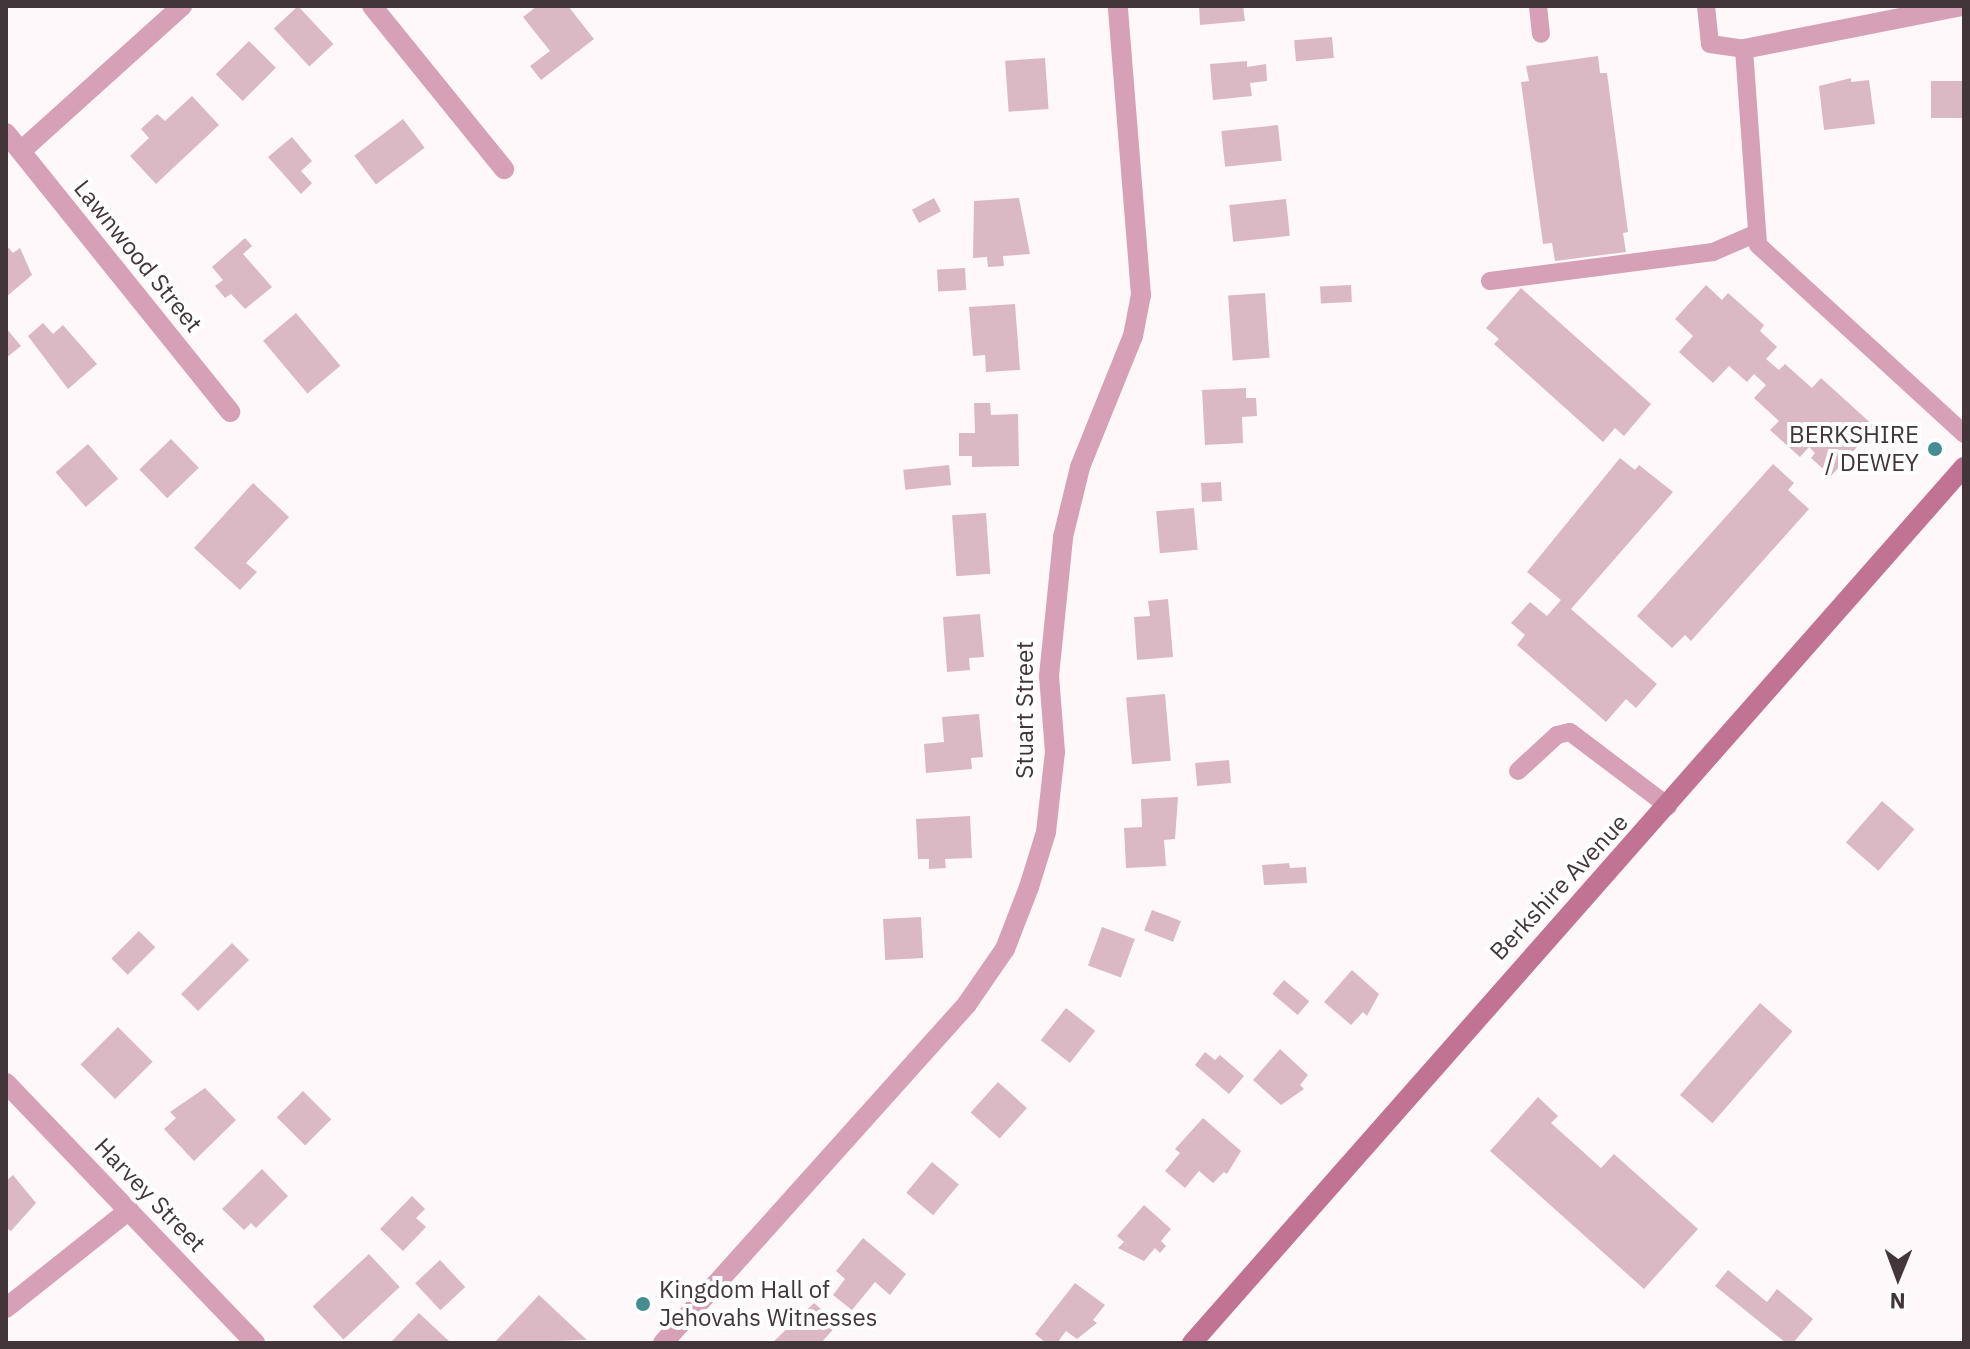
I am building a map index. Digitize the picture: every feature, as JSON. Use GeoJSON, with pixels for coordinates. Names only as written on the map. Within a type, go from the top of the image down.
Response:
{"type":"FeatureCollection","features":[{"type":"Feature","properties":{"kind":"main road","name":"Berkshire Avenue"},"geometry":{"type":"LineString","coordinates":[[1192,1343],[1485,1006],[1668,806],[1964,467]]}},
{"type":"Feature","properties":{"kind":"street"},"geometry":{"type":"LineString","coordinates":[[21,151],[182,6]]}},
{"type":"Feature","properties":{"kind":"street"},"geometry":{"type":"LineString","coordinates":[[372,6],[504,169]]}},
{"type":"Feature","properties":{"kind":"street","name":"Stuart Street"},"geometry":{"type":"LineString","coordinates":[[663,1343],[967,1004],[1005,949],[1029,887],[1046,832],[1055,752],[1049,676],[1053,595],[1063,537],[1080,467],[1118,382],[1141,295],[1118,6]]}},
{"type":"Feature","properties":{"kind":"street"},"geometry":{"type":"LineString","coordinates":[[1744,49],[1952,7]]}},
{"type":"Feature","properties":{"kind":"street","name":"Lawnwood Street"},"geometry":{"type":"LineString","coordinates":[[6,133],[230,412]]}},
{"type":"Feature","properties":{"kind":"street","name":"Harvey Street"},"geometry":{"type":"LineString","coordinates":[[6,1083],[255,1343]]}},
{"type":"Feature","properties":{"kind":"street"},"geometry":{"type":"LineString","coordinates":[[6,1308],[129,1210]]}},
{"type":"Feature","properties":{"kind":"lane"},"geometry":{"type":"LineString","coordinates":[[1538,6],[1541,34]]}},
{"type":"Feature","properties":{"kind":"lane"},"geometry":{"type":"LineString","coordinates":[[1706,6],[1710,44],[1744,49],[1758,245],[1964,434]]}},
{"type":"Feature","properties":{"kind":"lane"},"geometry":{"type":"LineString","coordinates":[[1490,281],[1713,252],[1757,233]]}},
{"type":"Feature","properties":{"kind":"lane"},"geometry":{"type":"LineString","coordinates":[[1518,771],[1557,735],[1570,732],[1668,806]]}},
{"type":"Feature","properties":{"kind":"building"},"geometry":{"type":"Polygon","coordinates":[[[298,6],[333,44],[309,67],[274,29],[298,6]]]}},
{"type":"Feature","properties":{"kind":"building"},"geometry":{"type":"Polygon","coordinates":[[[537,6],[568,6],[594,39],[541,80],[530,66],[550,51],[523,17],[537,6]]]}},
{"type":"Feature","properties":{"kind":"building"},"geometry":{"type":"Polygon","coordinates":[[[1199,6],[1243,6],[1245,21],[1200,25],[1199,6]]]}},
{"type":"Feature","properties":{"kind":"building"},"geometry":{"type":"Polygon","coordinates":[[[1332,37],[1334,58],[1296,61],[1294,40],[1332,37]]]}},
{"type":"Feature","properties":{"kind":"building"},"geometry":{"type":"Polygon","coordinates":[[[249,41],[276,68],[243,101],[216,74],[249,41]]]}},
{"type":"Feature","properties":{"kind":"building"},"geometry":{"type":"Polygon","coordinates":[[[1598,56],[1600,73],[1607,73],[1628,232],[1623,233],[1626,252],[1555,261],[1552,243],[1543,244],[1521,82],[1529,81],[1526,66],[1598,56]]]}},
{"type":"Feature","properties":{"kind":"building"},"geometry":{"type":"Polygon","coordinates":[[[1045,58],[1049,109],[1009,112],[1005,61],[1045,58]]]}},
{"type":"Feature","properties":{"kind":"building"},"geometry":{"type":"Polygon","coordinates":[[[1247,61],[1247,67],[1266,64],[1267,81],[1250,83],[1252,96],[1213,100],[1210,64],[1247,61]]]}},
{"type":"Feature","properties":{"kind":"building"},"geometry":{"type":"Polygon","coordinates":[[[1851,78],[1851,82],[1869,80],[1875,124],[1824,130],[1819,86],[1851,78]]]}},
{"type":"Feature","properties":{"kind":"building"},"geometry":{"type":"Polygon","coordinates":[[[1931,81],[1964,81],[1964,118],[1931,118],[1931,81]]]}},
{"type":"Feature","properties":{"kind":"building"},"geometry":{"type":"Polygon","coordinates":[[[192,96],[219,125],[156,184],[130,156],[149,138],[141,129],[157,114],[165,121],[192,96]]]}},
{"type":"Feature","properties":{"kind":"building"},"geometry":{"type":"Polygon","coordinates":[[[403,119],[425,148],[376,184],[354,156],[403,119]]]}},
{"type":"Feature","properties":{"kind":"building"},"geometry":{"type":"Polygon","coordinates":[[[1278,125],[1282,161],[1225,167],[1221,131],[1278,125]]]}},
{"type":"Feature","properties":{"kind":"building"},"geometry":{"type":"Polygon","coordinates":[[[292,137],[312,161],[301,171],[312,183],[301,194],[268,157],[292,137]]]}},
{"type":"Feature","properties":{"kind":"building"},"geometry":{"type":"Polygon","coordinates":[[[934,198],[941,211],[919,223],[912,210],[934,198]]]}},
{"type":"Feature","properties":{"kind":"building"},"geometry":{"type":"Polygon","coordinates":[[[1019,198],[1030,254],[1003,256],[1004,266],[988,267],[987,257],[973,258],[974,201],[1019,198]]]}},
{"type":"Feature","properties":{"kind":"building"},"geometry":{"type":"Polygon","coordinates":[[[1286,199],[1290,236],[1233,242],[1229,205],[1286,199]]]}},
{"type":"Feature","properties":{"kind":"building"},"geometry":{"type":"Polygon","coordinates":[[[245,238],[252,246],[243,254],[272,287],[245,309],[231,294],[225,298],[215,286],[223,280],[212,267],[245,238]]]}},
{"type":"Feature","properties":{"kind":"building"},"geometry":{"type":"Polygon","coordinates":[[[6,245],[13,253],[20,248],[32,275],[6,297],[6,245]]]}},
{"type":"Feature","properties":{"kind":"building"},"geometry":{"type":"Polygon","coordinates":[[[965,268],[966,290],[938,291],[937,269],[965,268]]]}},
{"type":"Feature","properties":{"kind":"building"},"geometry":{"type":"Polygon","coordinates":[[[1351,285],[1352,302],[1321,304],[1320,287],[1351,285]]]}},
{"type":"Feature","properties":{"kind":"building"},"geometry":{"type":"Polygon","coordinates":[[[1706,285],[1722,300],[1728,293],[1764,325],[1760,331],[1777,347],[1766,359],[1779,370],[1785,364],[1812,388],[1821,378],[1875,427],[1831,476],[1811,458],[1815,453],[1809,447],[1800,457],[1770,430],[1779,421],[1754,398],[1766,385],[1754,374],[1747,382],[1729,366],[1713,383],[1679,352],[1693,336],[1675,319],[1706,285]]]}},
{"type":"Feature","properties":{"kind":"building"},"geometry":{"type":"Polygon","coordinates":[[[1521,288],[1651,404],[1624,436],[1615,428],[1603,442],[1494,344],[1499,339],[1486,328],[1521,288]]]}},
{"type":"Feature","properties":{"kind":"building"},"geometry":{"type":"Polygon","coordinates":[[[1265,293],[1270,358],[1233,360],[1228,296],[1265,293]]]}},
{"type":"Feature","properties":{"kind":"building"},"geometry":{"type":"Polygon","coordinates":[[[1015,304],[1020,370],[986,372],[985,355],[973,356],[969,307],[1015,304]]]}},
{"type":"Feature","properties":{"kind":"building"},"geometry":{"type":"Polygon","coordinates":[[[296,313],[340,366],[307,393],[263,341],[296,313]]]}},
{"type":"Feature","properties":{"kind":"building"},"geometry":{"type":"Polygon","coordinates":[[[43,323],[53,334],[63,325],[97,364],[68,389],[28,336],[43,323]]]}},
{"type":"Feature","properties":{"kind":"building"},"geometry":{"type":"Polygon","coordinates":[[[6,328],[21,346],[6,358],[6,328]]]}},
{"type":"Feature","properties":{"kind":"building"},"geometry":{"type":"Polygon","coordinates":[[[1246,388],[1246,398],[1256,398],[1257,416],[1242,417],[1243,443],[1205,445],[1202,390],[1246,388]]]}},
{"type":"Feature","properties":{"kind":"building"},"geometry":{"type":"Polygon","coordinates":[[[974,403],[990,403],[991,415],[1018,414],[1019,466],[972,467],[972,456],[959,456],[959,433],[975,433],[974,403]]]}},
{"type":"Feature","properties":{"kind":"building"},"geometry":{"type":"Polygon","coordinates":[[[171,439],[199,468],[167,498],[139,470],[171,439]]]}},
{"type":"Feature","properties":{"kind":"building"},"geometry":{"type":"Polygon","coordinates":[[[88,444],[118,479],[86,507],[56,472],[88,444]]]}},
{"type":"Feature","properties":{"kind":"building"},"geometry":{"type":"Polygon","coordinates":[[[1620,458],[1635,470],[1639,465],[1673,492],[1571,609],[1657,684],[1636,708],[1626,699],[1606,722],[1517,645],[1525,635],[1511,623],[1530,602],[1547,616],[1561,600],[1527,572],[1620,458]]]}},
{"type":"Feature","properties":{"kind":"building"},"geometry":{"type":"Polygon","coordinates":[[[1773,464],[1794,483],[1788,490],[1809,509],[1691,641],[1685,635],[1672,648],[1637,616],[1773,464]]]}},
{"type":"Feature","properties":{"kind":"building"},"geometry":{"type":"Polygon","coordinates":[[[949,465],[951,485],[905,490],[903,470],[949,465]]]}},
{"type":"Feature","properties":{"kind":"building"},"geometry":{"type":"Polygon","coordinates":[[[1221,482],[1222,501],[1202,502],[1201,483],[1221,482]]]}},
{"type":"Feature","properties":{"kind":"building"},"geometry":{"type":"Polygon","coordinates":[[[253,483],[289,517],[246,563],[257,572],[240,590],[194,548],[253,483]]]}},
{"type":"Feature","properties":{"kind":"building"},"geometry":{"type":"Polygon","coordinates":[[[1194,508],[1198,550],[1160,553],[1156,511],[1194,508]]]}},
{"type":"Feature","properties":{"kind":"building"},"geometry":{"type":"Polygon","coordinates":[[[986,513],[990,574],[956,576],[952,515],[986,513]]]}},
{"type":"Feature","properties":{"kind":"building"},"geometry":{"type":"Polygon","coordinates":[[[1168,599],[1173,657],[1137,660],[1134,617],[1150,616],[1148,601],[1168,599]]]}},
{"type":"Feature","properties":{"kind":"building"},"geometry":{"type":"Polygon","coordinates":[[[980,614],[984,657],[969,658],[970,670],[947,672],[943,617],[980,614]]]}},
{"type":"Feature","properties":{"kind":"building"},"geometry":{"type":"Polygon","coordinates":[[[1165,694],[1171,761],[1132,764],[1126,697],[1165,694]]]}},
{"type":"Feature","properties":{"kind":"building"},"geometry":{"type":"Polygon","coordinates":[[[979,714],[983,757],[971,758],[972,769],[926,773],[924,744],[944,742],[942,717],[979,714]]]}},
{"type":"Feature","properties":{"kind":"building"},"geometry":{"type":"Polygon","coordinates":[[[1229,760],[1231,783],[1197,786],[1195,763],[1229,760]]]}},
{"type":"Feature","properties":{"kind":"building"},"geometry":{"type":"Polygon","coordinates":[[[1178,797],[1175,839],[1164,840],[1166,866],[1126,868],[1124,828],[1142,827],[1141,799],[1178,797]]]}},
{"type":"Feature","properties":{"kind":"building"},"geometry":{"type":"Polygon","coordinates":[[[1882,801],[1914,829],[1878,871],[1846,843],[1882,801]]]}},
{"type":"Feature","properties":{"kind":"building"},"geometry":{"type":"Polygon","coordinates":[[[970,816],[972,858],[945,859],[946,868],[929,869],[929,859],[918,859],[916,819],[970,816]]]}},
{"type":"Feature","properties":{"kind":"building"},"geometry":{"type":"Polygon","coordinates":[[[1289,863],[1290,868],[1306,867],[1307,883],[1264,885],[1262,865],[1289,863]]]}},
{"type":"Feature","properties":{"kind":"building"},"geometry":{"type":"Polygon","coordinates":[[[1152,910],[1181,921],[1173,942],[1144,931],[1152,910]]]}},
{"type":"Feature","properties":{"kind":"building"},"geometry":{"type":"Polygon","coordinates":[[[921,917],[923,958],[885,960],[883,919],[921,917]]]}},
{"type":"Feature","properties":{"kind":"building"},"geometry":{"type":"Polygon","coordinates":[[[1102,927],[1135,939],[1121,977],[1088,966],[1102,927]]]}},
{"type":"Feature","properties":{"kind":"building"},"geometry":{"type":"Polygon","coordinates":[[[139,931],[155,947],[128,975],[111,959],[139,931]]]}},
{"type":"Feature","properties":{"kind":"building"},"geometry":{"type":"Polygon","coordinates":[[[232,943],[249,960],[198,1011],[181,994],[232,943]]]}},
{"type":"Feature","properties":{"kind":"building"},"geometry":{"type":"Polygon","coordinates":[[[1352,970],[1379,994],[1367,1016],[1363,1012],[1351,1025],[1324,1002],[1352,970]]]}},
{"type":"Feature","properties":{"kind":"building"},"geometry":{"type":"Polygon","coordinates":[[[1284,980],[1309,1001],[1298,1015],[1272,994],[1284,980]]]}},
{"type":"Feature","properties":{"kind":"building"},"geometry":{"type":"Polygon","coordinates":[[[1760,1003],[1792,1031],[1712,1123],[1680,1095],[1760,1003]]]}},
{"type":"Feature","properties":{"kind":"building"},"geometry":{"type":"Polygon","coordinates":[[[1066,1008],[1095,1031],[1070,1063],[1041,1040],[1066,1008]]]}},
{"type":"Feature","properties":{"kind":"building"},"geometry":{"type":"Polygon","coordinates":[[[118,1027],[153,1062],[115,1099],[81,1064],[118,1027]]]}},
{"type":"Feature","properties":{"kind":"building"},"geometry":{"type":"Polygon","coordinates":[[[1280,1049],[1308,1075],[1300,1085],[1304,1089],[1281,1105],[1253,1080],[1280,1049]]]}},
{"type":"Feature","properties":{"kind":"building"},"geometry":{"type":"Polygon","coordinates":[[[1205,1052],[1215,1060],[1220,1055],[1244,1076],[1229,1094],[1195,1065],[1205,1052]]]}},
{"type":"Feature","properties":{"kind":"building"},"geometry":{"type":"Polygon","coordinates":[[[998,1082],[1027,1108],[1000,1139],[971,1112],[998,1082]]]}},
{"type":"Feature","properties":{"kind":"building"},"geometry":{"type":"Polygon","coordinates":[[[205,1088],[236,1120],[194,1161],[164,1129],[176,1118],[170,1112],[205,1088]]]}},
{"type":"Feature","properties":{"kind":"building"},"geometry":{"type":"Polygon","coordinates":[[[303,1091],[331,1119],[305,1145],[277,1117],[303,1091]]]}},
{"type":"Feature","properties":{"kind":"building"},"geometry":{"type":"Polygon","coordinates":[[[1538,1097],[1558,1116],[1551,1123],[1601,1168],[1614,1154],[1698,1229],[1644,1289],[1490,1151],[1538,1097]]]}},
{"type":"Feature","properties":{"kind":"building"},"geometry":{"type":"Polygon","coordinates":[[[1203,1118],[1241,1151],[1227,1174],[1224,1172],[1213,1183],[1199,1171],[1185,1188],[1165,1171],[1180,1153],[1175,1149],[1203,1118]]]}},
{"type":"Feature","properties":{"kind":"building"},"geometry":{"type":"Polygon","coordinates":[[[932,1162],[959,1184],[933,1215],[906,1193],[932,1162]]]}},
{"type":"Feature","properties":{"kind":"building"},"geometry":{"type":"Polygon","coordinates":[[[262,1169],[288,1196],[256,1228],[251,1223],[244,1230],[222,1209],[262,1169]]]}},
{"type":"Feature","properties":{"kind":"building"},"geometry":{"type":"Polygon","coordinates":[[[13,1175],[36,1203],[11,1231],[6,1228],[6,1181],[13,1175]]]}},
{"type":"Feature","properties":{"kind":"building"},"geometry":{"type":"Polygon","coordinates":[[[412,1196],[425,1209],[416,1218],[426,1227],[403,1251],[380,1229],[412,1196]]]}},
{"type":"Feature","properties":{"kind":"building"},"geometry":{"type":"Polygon","coordinates":[[[1144,1205],[1171,1229],[1161,1241],[1166,1246],[1160,1253],[1155,1248],[1144,1261],[1118,1248],[1124,1242],[1117,1236],[1144,1205]]]}},
{"type":"Feature","properties":{"kind":"building"},"geometry":{"type":"Polygon","coordinates":[[[863,1238],[906,1274],[890,1295],[875,1282],[852,1310],[833,1295],[845,1279],[836,1271],[863,1238]]]}},
{"type":"Feature","properties":{"kind":"building"},"geometry":{"type":"Polygon","coordinates":[[[369,1254],[400,1287],[343,1339],[313,1307],[369,1254]]]}},
{"type":"Feature","properties":{"kind":"building"},"geometry":{"type":"Polygon","coordinates":[[[440,1260],[465,1287],[440,1310],[415,1283],[440,1260]]]}},
{"type":"Feature","properties":{"kind":"building"},"geometry":{"type":"Polygon","coordinates":[[[1728,1270],[1767,1302],[1777,1289],[1813,1319],[1793,1343],[1786,1343],[1715,1286],[1728,1270]]]}},
{"type":"Feature","properties":{"kind":"building"},"geometry":{"type":"Polygon","coordinates":[[[1075,1283],[1105,1305],[1093,1320],[1097,1323],[1077,1339],[1066,1331],[1057,1343],[1046,1343],[1035,1334],[1075,1283]]]}},
{"type":"Feature","properties":{"kind":"building"},"geometry":{"type":"Polygon","coordinates":[[[539,1295],[587,1340],[494,1343],[539,1295]]]}},
{"type":"Feature","properties":{"kind":"building"},"geometry":{"type":"Polygon","coordinates":[[[814,1303],[838,1324],[821,1343],[772,1343],[814,1303]]]}},
{"type":"Feature","properties":{"kind":"building"},"geometry":{"type":"Polygon","coordinates":[[[419,1313],[451,1343],[390,1343],[419,1313]]]}},
{"type":"Feature","properties":{"kind":"place","name":"BERKSHIRE / DEWEY"},"geometry":{"type":"Point","coordinates":[1935,449]}},
{"type":"Feature","properties":{"kind":"place","name":"Kingdom Hall of Jehovahs Witnesses"},"geometry":{"type":"Point","coordinates":[643,1304]}}]}
